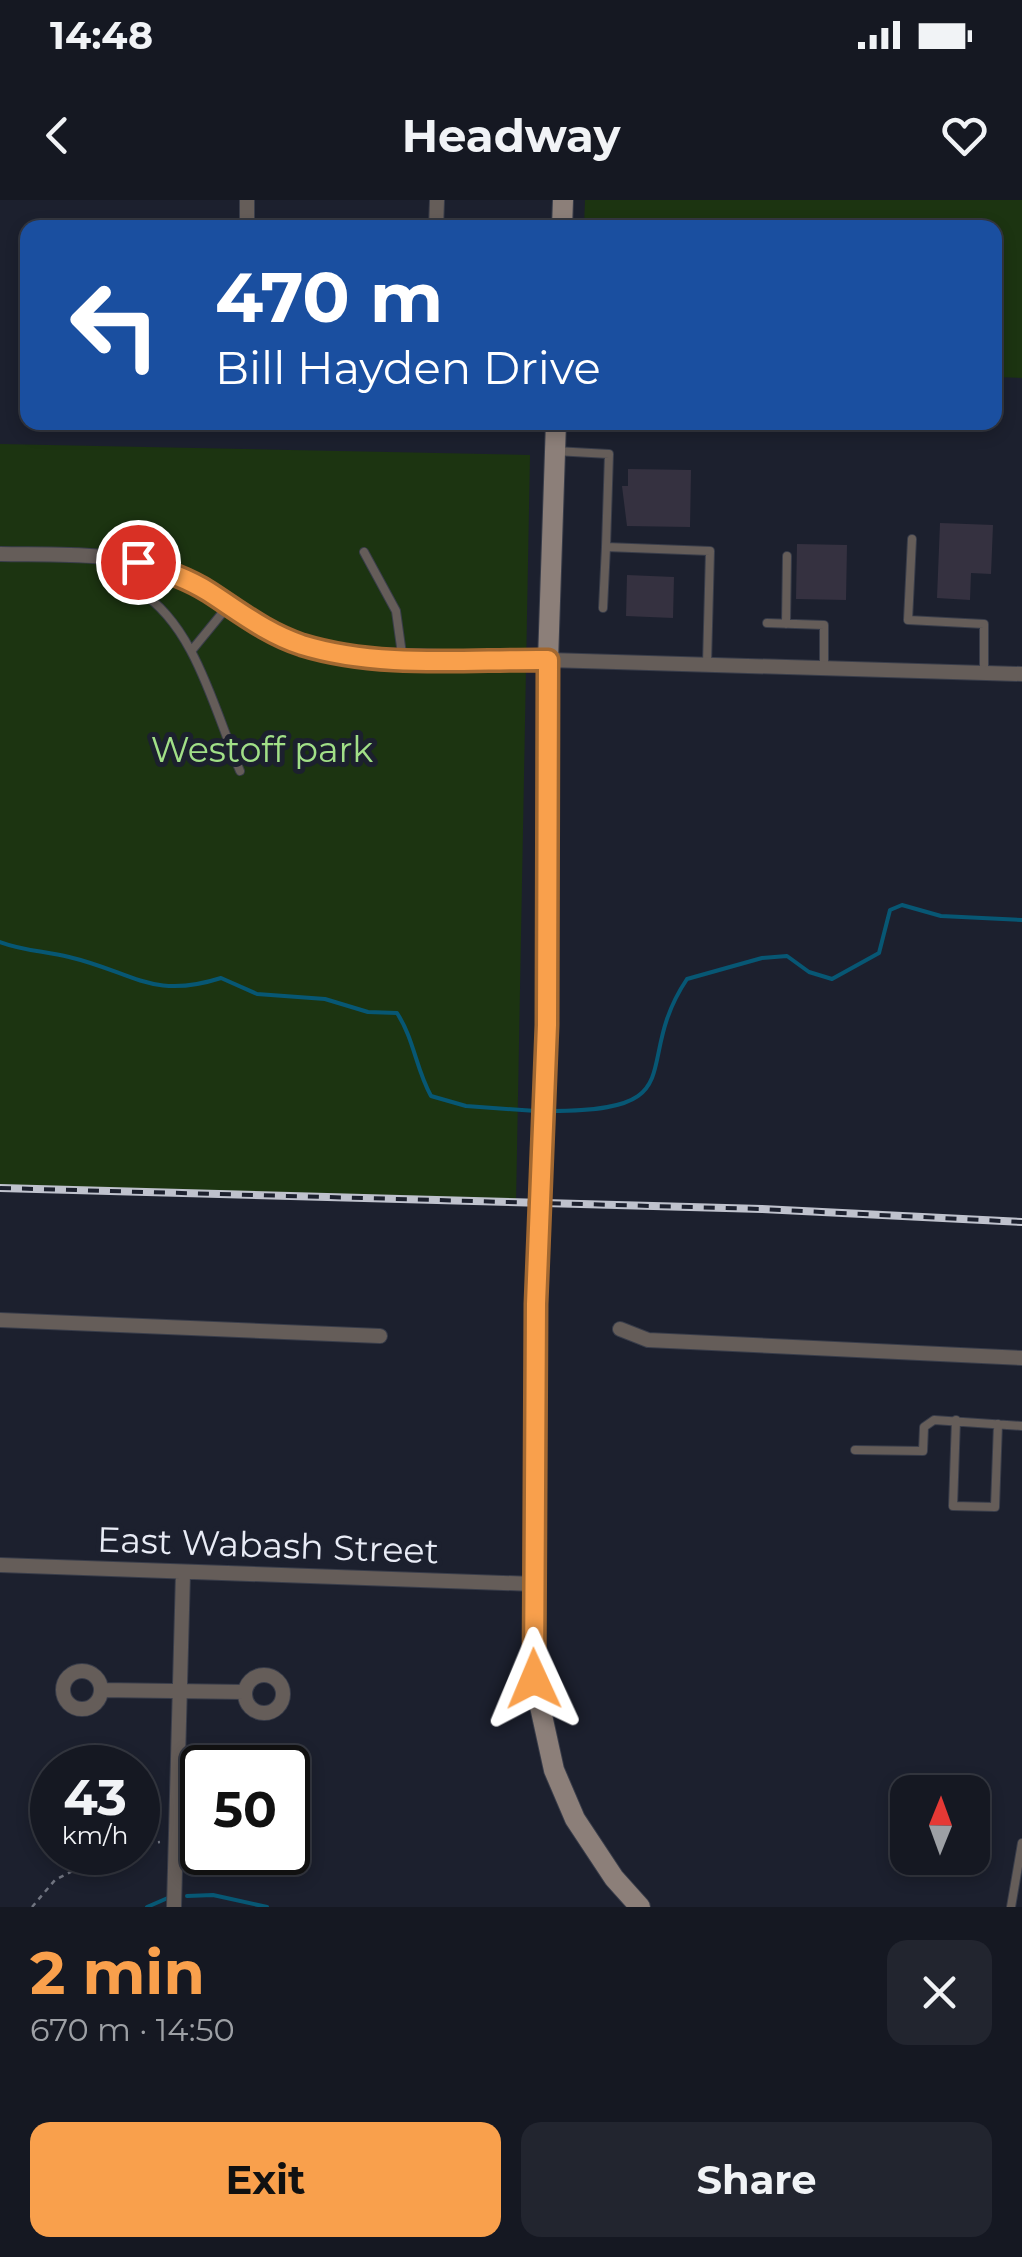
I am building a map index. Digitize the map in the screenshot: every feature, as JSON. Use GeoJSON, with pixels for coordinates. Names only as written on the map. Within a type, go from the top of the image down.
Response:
{"type":"FeatureCollection","features":[{"type":"Feature","properties":{"kind":"main road"},"geometry":{"type":"LineString","coordinates":[[556,430],[548,660],[547,1025],[536,1304],[534,1679],[554,1770],[575,1819],[614,1878],[640,1907]]}},
{"type":"Feature","properties":{"kind":"street"},"geometry":{"type":"LineString","coordinates":[[0,554],[103,556],[138,562],[172,572],[258,626],[301,644],[343,654],[402,659],[824,666],[1022,674]]}},
{"type":"Feature","properties":{"kind":"street"},"geometry":{"type":"LineString","coordinates":[[0,1320],[380,1336]]}},
{"type":"Feature","properties":{"kind":"street"},"geometry":{"type":"LineString","coordinates":[[620,1329],[648,1340],[1022,1358]]}},
{"type":"Feature","properties":{"kind":"street","name":"East Wabash Street"},"geometry":{"type":"LineString","coordinates":[[0,1565],[533,1584]]}},
{"type":"Feature","properties":{"kind":"street"},"geometry":{"type":"LineString","coordinates":[[174,1907],[183,1573]]}},
{"type":"Feature","properties":{"kind":"street"},"geometry":{"type":"LineString","coordinates":[[101,1690],[245,1692]]}},
{"type":"Feature","properties":{"kind":"lane"},"geometry":{"type":"LineString","coordinates":[[555,451],[610,454],[603,608]]}},
{"type":"Feature","properties":{"kind":"lane"},"geometry":{"type":"LineString","coordinates":[[912,539],[908,620],[984,624],[984,673]]}},
{"type":"Feature","properties":{"kind":"lane"},"geometry":{"type":"LineString","coordinates":[[606,547],[710,551],[707,664]]}},
{"type":"Feature","properties":{"kind":"lane"},"geometry":{"type":"LineString","coordinates":[[364,552],[396,610],[402,629],[402,659]]}},
{"type":"Feature","properties":{"kind":"lane"},"geometry":{"type":"LineString","coordinates":[[786,624],[787,556]]}},
{"type":"Feature","properties":{"kind":"lane"},"geometry":{"type":"LineString","coordinates":[[140,590],[162,604],[192,650],[240,771]]}},
{"type":"Feature","properties":{"kind":"lane"},"geometry":{"type":"LineString","coordinates":[[192,650],[228,606]]}},
{"type":"Feature","properties":{"kind":"lane"},"geometry":{"type":"LineString","coordinates":[[768,623],[824,626],[824,666]]}},
{"type":"Feature","properties":{"kind":"lane"},"geometry":{"type":"LineString","coordinates":[[956,1420],[953,1506],[995,1507],[998,1424]]}},
{"type":"Feature","properties":{"kind":"lane"},"geometry":{"type":"LineString","coordinates":[[856,1450],[922,1451],[928,1422],[956,1420],[1022,1426]]}},
{"type":"Feature","properties":{"kind":"lane"},"geometry":{"type":"LineString","coordinates":[[1011,1907],[1022,1843]]}},
{"type":"Feature","properties":{"kind":"path"},"geometry":{"type":"LineString","coordinates":[[160,1843],[176,1842]]}},
{"type":"Feature","properties":{"kind":"path"},"geometry":{"type":"LineString","coordinates":[[32,1907],[55,1880],[65,1875]]}},
{"type":"Feature","properties":{"kind":"green space"},"geometry":{"type":"Polygon","coordinates":[[[585,200],[1022,200],[1022,378],[1002,377],[1002,220],[584,220],[585,200]]]}},
{"type":"Feature","properties":{"kind":"green space","name":"Westoff park"},"geometry":{"type":"Polygon","coordinates":[[[0,444],[530,455],[516,1203],[0,1189],[0,444]]]}},
{"type":"Feature","properties":{"kind":"building"},"geometry":{"type":"Polygon","coordinates":[[[628,469],[691,470],[690,527],[627,526],[622,486],[628,486],[628,469]]]}},
{"type":"Feature","properties":{"kind":"building"},"geometry":{"type":"Polygon","coordinates":[[[940,523],[993,525],[991,574],[971,573],[970,600],[937,598],[940,523]]]}},
{"type":"Feature","properties":{"kind":"building"},"geometry":{"type":"Polygon","coordinates":[[[797,544],[847,545],[846,600],[796,599],[797,544]]]}},
{"type":"Feature","properties":{"kind":"building"},"geometry":{"type":"Polygon","coordinates":[[[627,575],[674,577],[673,618],[626,616],[627,575]]]}},
{"type":"Feature","properties":{"kind":"waterway"},"geometry":{"type":"LineString","coordinates":[[551,1111],[596,1109],[626,1102],[643,1092],[652,1077],[671,1009],[687,979],[762,958],[787,956],[809,972],[832,979],[879,953],[890,910],[902,905],[941,916],[1022,920]]}},
{"type":"Feature","properties":{"kind":"waterway"},"geometry":{"type":"LineString","coordinates":[[0,942],[69,957],[159,985],[197,984],[221,978],[257,994],[325,999],[368,1012],[397,1013],[431,1096],[466,1106],[536,1111]]}},
{"type":"Feature","properties":{"kind":"waterway"},"geometry":{"type":"LineString","coordinates":[[187,1896],[213,1895],[267,1907]]}},
{"type":"Feature","properties":{"kind":"waterway"},"geometry":{"type":"LineString","coordinates":[[147,1907],[170,1897]]}},
{"type":"Feature","properties":{"kind":"railway"},"geometry":{"type":"LineString","coordinates":[[0,1188],[762,1209],[1022,1222]]}},
{"type":"Feature","properties":{"kind":"route"},"geometry":{"type":"LineString","coordinates":[[138,562],[172,572],[208,591],[258,626],[301,644],[343,654],[397,659],[548,660],[547,1025],[536,1304],[534,1679]]}}]}
